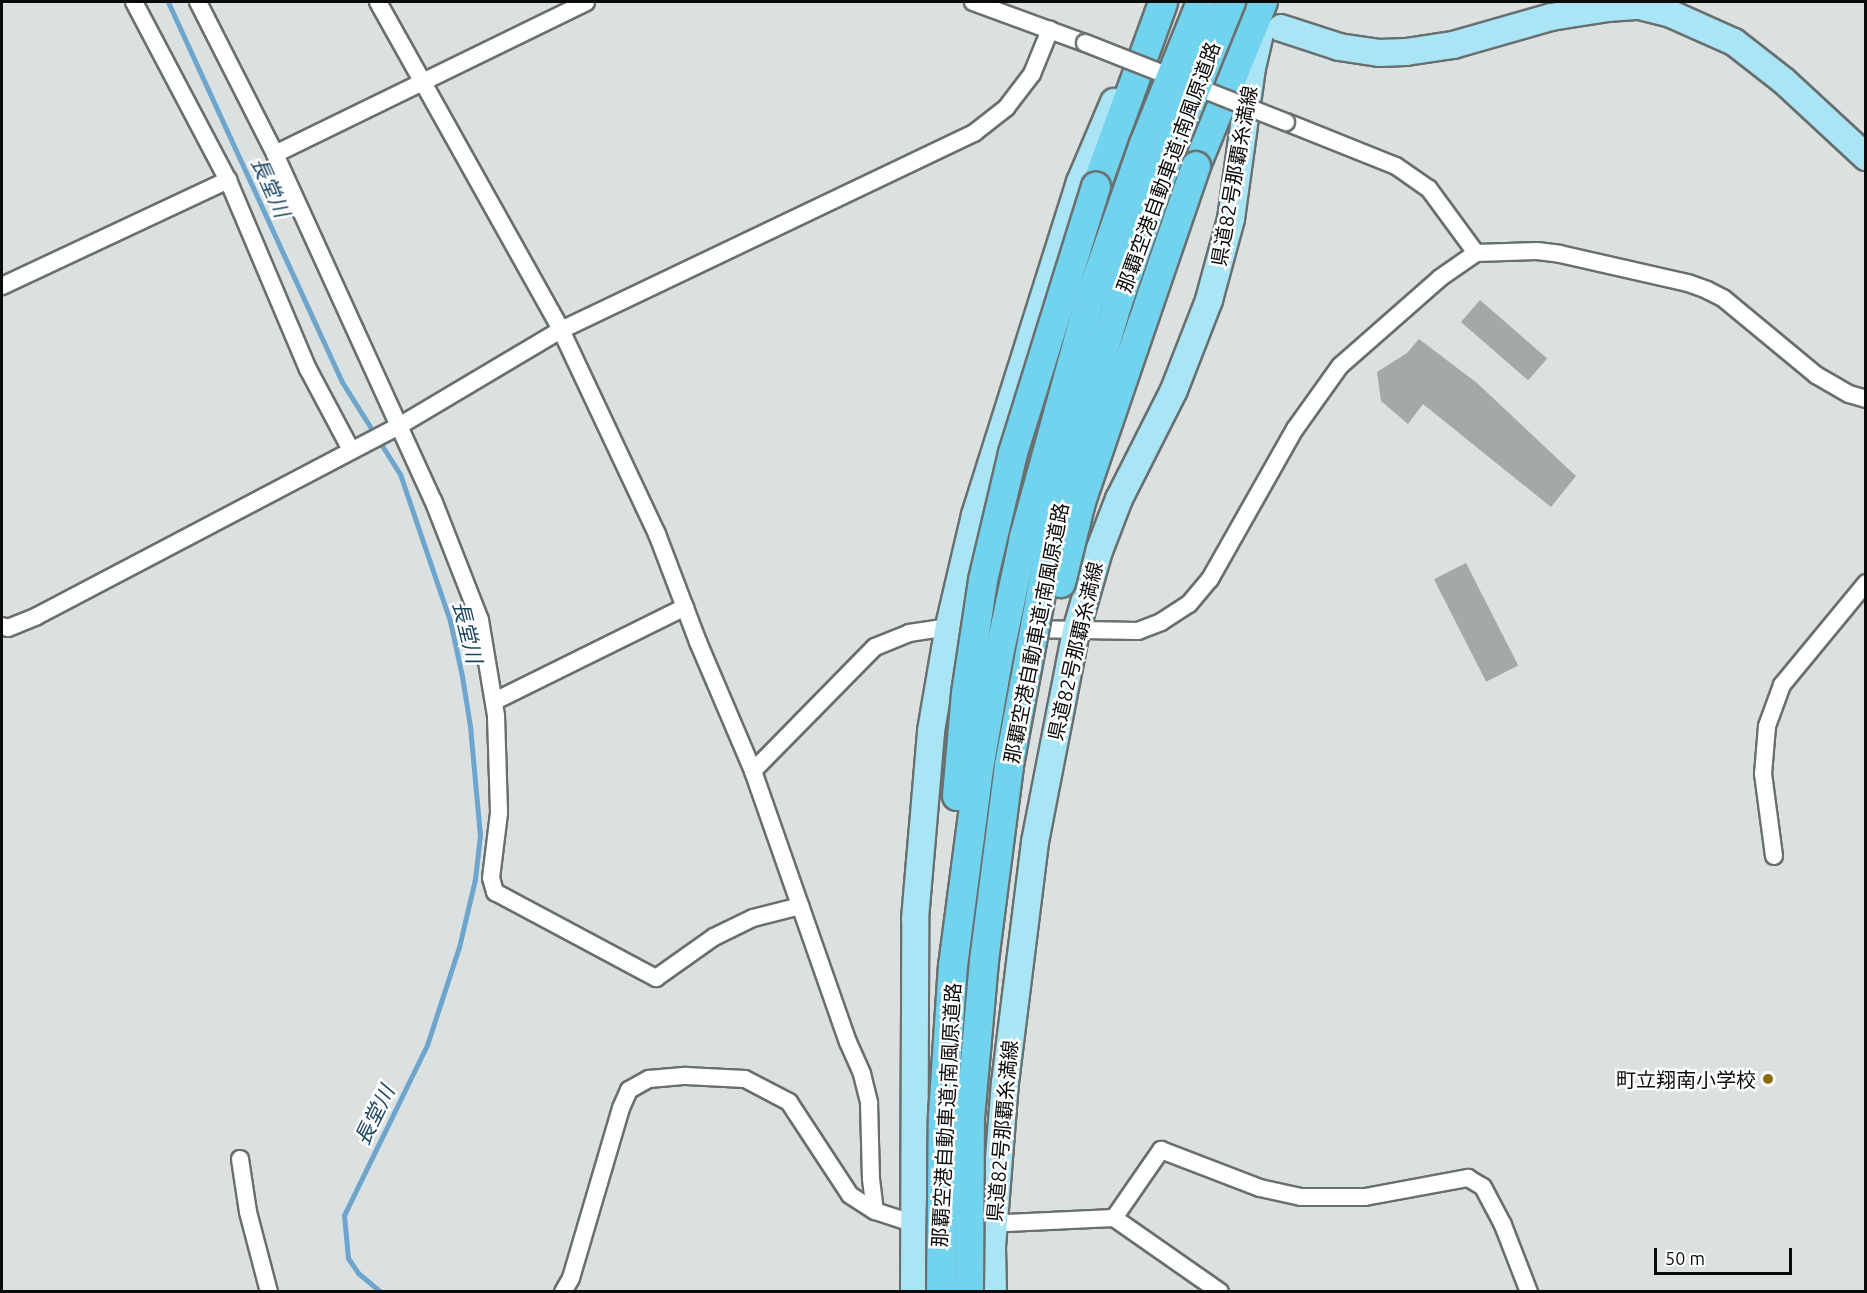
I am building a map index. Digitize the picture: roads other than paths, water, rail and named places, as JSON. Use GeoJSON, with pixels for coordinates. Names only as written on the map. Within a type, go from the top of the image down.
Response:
{"type":"FeatureCollection","features":[{"type":"Feature","properties":{"kind":"highway"},"geometry":{"type":"LineString","coordinates":[[953,966],[957,791],[966,693],[983,580],[1013,453],[1096,187],[1163,2]]}},
{"type":"Feature","properties":{"kind":"highway","name":"那覇空港自動車道;南風原道路"},"geometry":{"type":"LineString","coordinates":[[941,1292],[943,1115],[953,966],[979,768],[999,655],[1027,526],[1090,298],[1144,144],[1201,2]]}},
{"type":"Feature","properties":{"kind":"highway","name":"那覇空港自動車道;南風原道路"},"geometry":{"type":"LineString","coordinates":[[969,1292],[970,1118],[984,961],[1009,765],[1051,541],[1080,430],[1117,305],[1170,152],[1231,2]]}},
{"type":"Feature","properties":{"kind":"highway"},"geometry":{"type":"LineString","coordinates":[[984,961],[1058,595],[1081,502],[1196,166],[1263,2]]}},
{"type":"Feature","properties":{"kind":"main road"},"geometry":{"type":"LineString","coordinates":[[914,1292],[915,919],[931,731],[949,626],[975,515],[1080,182],[1119,90],[1163,2]]}},
{"type":"Feature","properties":{"kind":"main road","name":"県道82号那覇糸満線"},"geometry":{"type":"LineString","coordinates":[[993,1292],[993,1225],[1005,1083],[1035,842],[1076,631],[1099,551],[1119,499],[1174,390],[1209,300],[1231,219],[1252,68],[1270,2]]}},
{"type":"Feature","properties":{"kind":"main road"},"geometry":{"type":"LineString","coordinates":[[1281,28],[1339,47],[1379,53],[1406,52],[1453,45],[1551,17],[1639,4],[1713,30],[1734,42],[1784,81],[1866,157]]}},
{"type":"Feature","properties":{"kind":"street"},"geometry":{"type":"LineString","coordinates":[[134,2],[228,180],[308,369],[351,450]]}},
{"type":"Feature","properties":{"kind":"street"},"geometry":{"type":"LineString","coordinates":[[198,2],[275,154],[433,500],[480,620],[495,701],[500,813],[491,878],[495,892],[656,978],[714,937],[753,918],[800,906]]}},
{"type":"Feature","properties":{"kind":"street"},"geometry":{"type":"LineString","coordinates":[[378,2],[561,330],[657,534],[753,771],[848,1042],[862,1074],[869,1103],[871,1179],[875,1211]]}},
{"type":"Feature","properties":{"kind":"street"},"geometry":{"type":"LineString","coordinates":[[275,154],[586,2]]}},
{"type":"Feature","properties":{"kind":"street"},"geometry":{"type":"LineString","coordinates":[[973,2],[1085,43],[1396,166],[1429,189],[1476,253]]}},
{"type":"Feature","properties":{"kind":"street"},"geometry":{"type":"LineString","coordinates":[[2,626],[8,628],[37,616],[399,426],[561,330],[974,133],[1006,108],[1032,74],[1050,30]]}},
{"type":"Feature","properties":{"kind":"street"},"geometry":{"type":"LineString","coordinates":[[2,286],[228,180]]}},
{"type":"Feature","properties":{"kind":"street"},"geometry":{"type":"LineString","coordinates":[[753,771],[875,647],[909,633],[949,626],[1138,631],[1161,622],[1189,604],[1210,579],[1295,429],[1340,366],[1440,278],[1476,253],[1537,251],[1560,254],[1688,283],[1707,290],[1723,298],[1816,375],[1850,394],[1866,399]]}},
{"type":"Feature","properties":{"kind":"street"},"geometry":{"type":"LineString","coordinates":[[1774,856],[1763,774],[1767,726],[1782,685],[1866,583]]}},
{"type":"Feature","properties":{"kind":"street"},"geometry":{"type":"LineString","coordinates":[[495,701],[685,607]]}},
{"type":"Feature","properties":{"kind":"street"},"geometry":{"type":"LineString","coordinates":[[563,1292],[571,1278],[621,1108],[629,1090],[649,1079],[686,1076],[745,1079],[789,1102],[850,1195],[875,1211],[913,1223],[993,1225],[1114,1218],[1220,1292]]}},
{"type":"Feature","properties":{"kind":"street"},"geometry":{"type":"LineString","coordinates":[[1114,1218],[1161,1150],[1260,1188],[1301,1197],[1365,1197],[1468,1178],[1483,1187],[1503,1225],[1529,1292]]}},
{"type":"Feature","properties":{"kind":"street"},"geometry":{"type":"LineString","coordinates":[[240,1159],[248,1212],[269,1292]]}},
{"type":"Feature","properties":{"kind":"waterway","name":"長堂川"},"geometry":{"type":"LineString","coordinates":[[168,2],[342,382],[400,474],[450,621],[462,676],[470,726],[480,835],[475,879],[459,947],[427,1045],[344,1215],[348,1258],[358,1273],[381,1292]]}},
{"type":"Feature","properties":{"kind":"place","name":"町立翔南小学校"},"geometry":{"type":"Point","coordinates":[1768,1079]}}]}
